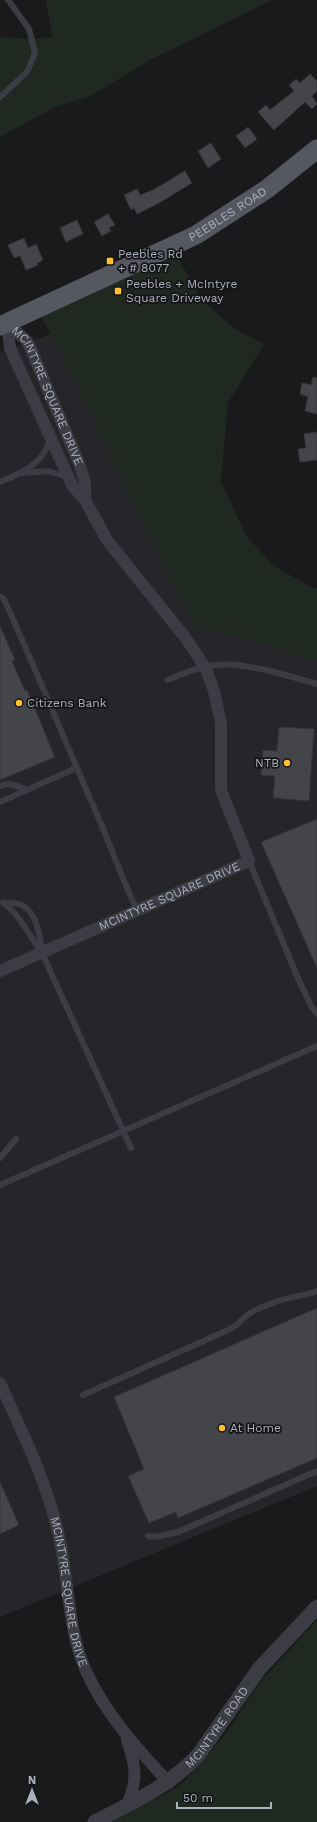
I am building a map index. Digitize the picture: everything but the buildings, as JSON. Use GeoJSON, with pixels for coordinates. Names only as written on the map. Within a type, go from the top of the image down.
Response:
{"type":"FeatureCollection","features":[{"type":"Feature","properties":{"kind":"main road","name":"PEEBLES ROAD"},"geometry":{"type":"LineString","coordinates":[[4,323],[196,235],[267,189],[317,149]]}},
{"type":"Feature","properties":{"kind":"street","name":"MCINTYRE SQUARE DRIVE"},"geometry":{"type":"LineString","coordinates":[[0,971],[138,912],[250,861],[221,790],[221,723],[214,690],[205,667],[184,636],[107,540],[85,500],[72,485],[50,440],[10,348],[4,323]]}},
{"type":"Feature","properties":{"kind":"street","name":"MCINTYRE SQUARE DRIVE"},"geometry":{"type":"LineString","coordinates":[[4,323],[27,341],[30,347],[79,463],[85,482],[85,500]]}},
{"type":"Feature","properties":{"kind":"street","name":"MCINTYRE SQUARE DRIVE"},"geometry":{"type":"LineString","coordinates":[[0,1383],[52,1509],[60,1540],[72,1619],[86,1670],[109,1713],[124,1733],[169,1782]]}},
{"type":"Feature","properties":{"kind":"street","name":"MCINTYRE ROAD"},"geometry":{"type":"LineString","coordinates":[[95,1822],[169,1782],[199,1754],[259,1668],[317,1607]]}},
{"type":"Feature","properties":{"kind":"street"},"geometry":{"type":"LineString","coordinates":[[124,1733],[134,1763],[135,1772],[133,1792],[127,1805]]}},
{"type":"Feature","properties":{"kind":"lane"},"geometry":{"type":"LineString","coordinates":[[0,98],[27,72],[35,53],[29,29],[8,0]]}},
{"type":"Feature","properties":{"kind":"lane"},"geometry":{"type":"LineString","coordinates":[[0,482],[22,473],[44,455],[50,440]]}},
{"type":"Feature","properties":{"kind":"lane"},"geometry":{"type":"LineString","coordinates":[[22,473],[48,471],[68,477]]}},
{"type":"Feature","properties":{"kind":"lane"},"geometry":{"type":"LineString","coordinates":[[0,597],[4,599],[18,630],[99,820],[124,884],[138,912]]}},
{"type":"Feature","properties":{"kind":"lane"},"geometry":{"type":"LineString","coordinates":[[166,680],[205,667],[235,665],[317,684]]}},
{"type":"Feature","properties":{"kind":"lane"},"geometry":{"type":"LineString","coordinates":[[0,802],[76,768]]}},
{"type":"Feature","properties":{"kind":"lane"},"geometry":{"type":"LineString","coordinates":[[0,786],[12,785],[27,790]]}},
{"type":"Feature","properties":{"kind":"lane"},"geometry":{"type":"LineString","coordinates":[[250,861],[298,978],[311,1006],[317,1014]]}},
{"type":"Feature","properties":{"kind":"lane"},"geometry":{"type":"LineString","coordinates":[[2,903],[12,908],[28,935],[42,953],[130,1148]]}},
{"type":"Feature","properties":{"kind":"lane"},"geometry":{"type":"LineString","coordinates":[[2,903],[17,903],[28,910],[40,931],[42,953]]}},
{"type":"Feature","properties":{"kind":"lane"},"geometry":{"type":"LineString","coordinates":[[0,1185],[317,1046]]}},
{"type":"Feature","properties":{"kind":"lane"},"geometry":{"type":"LineString","coordinates":[[0,1158],[16,1139]]}},
{"type":"Feature","properties":{"kind":"lane"},"geometry":{"type":"LineString","coordinates":[[83,1395],[228,1330],[240,1323],[245,1317],[273,1302],[287,1297],[303,1296],[317,1291]]}},
{"type":"Feature","properties":{"kind":"lane"},"geometry":{"type":"LineString","coordinates":[[148,1536],[165,1536],[178,1532],[317,1471]]}},
{"type":"Feature","properties":{"kind":"shaded area"},"geometry":{"type":"Polygon","coordinates":[[[46,0],[273,0],[150,60],[89,97],[55,107],[0,137],[0,37],[34,39],[52,37],[46,0]]]}},
{"type":"Feature","properties":{"kind":"shaded area"},"geometry":{"type":"Polygon","coordinates":[[[172,247],[202,300],[234,328],[264,344],[228,403],[221,482],[247,537],[274,566],[313,588],[317,588],[317,661],[192,623],[51,334],[36,309],[172,247]]]}},
{"type":"Feature","properties":{"kind":"shaded area"},"geometry":{"type":"Polygon","coordinates":[[[51,334],[192,623],[317,661],[317,1486],[0,1617],[0,352],[51,334]]]}},
{"type":"Feature","properties":{"kind":"shaded area"},"geometry":{"type":"Polygon","coordinates":[[[317,1620],[317,1822],[112,1822],[180,1786],[225,1735],[260,1682],[317,1620]]]}},
{"type":"Feature","properties":{"kind":"place","name":"Peebles Rd + # 8077"},"geometry":{"type":"Point","coordinates":[110,261]}},
{"type":"Feature","properties":{"kind":"place","name":"Peebles + McIntyre Square Driveway"},"geometry":{"type":"Point","coordinates":[118,291]}},
{"type":"Feature","properties":{"kind":"place","name":"Citizens Bank"},"geometry":{"type":"Point","coordinates":[19,703]}},
{"type":"Feature","properties":{"kind":"place","name":"NTB"},"geometry":{"type":"Point","coordinates":[287,763]}},
{"type":"Feature","properties":{"kind":"place","name":"At Home"},"geometry":{"type":"Point","coordinates":[222,1428]}}]}
